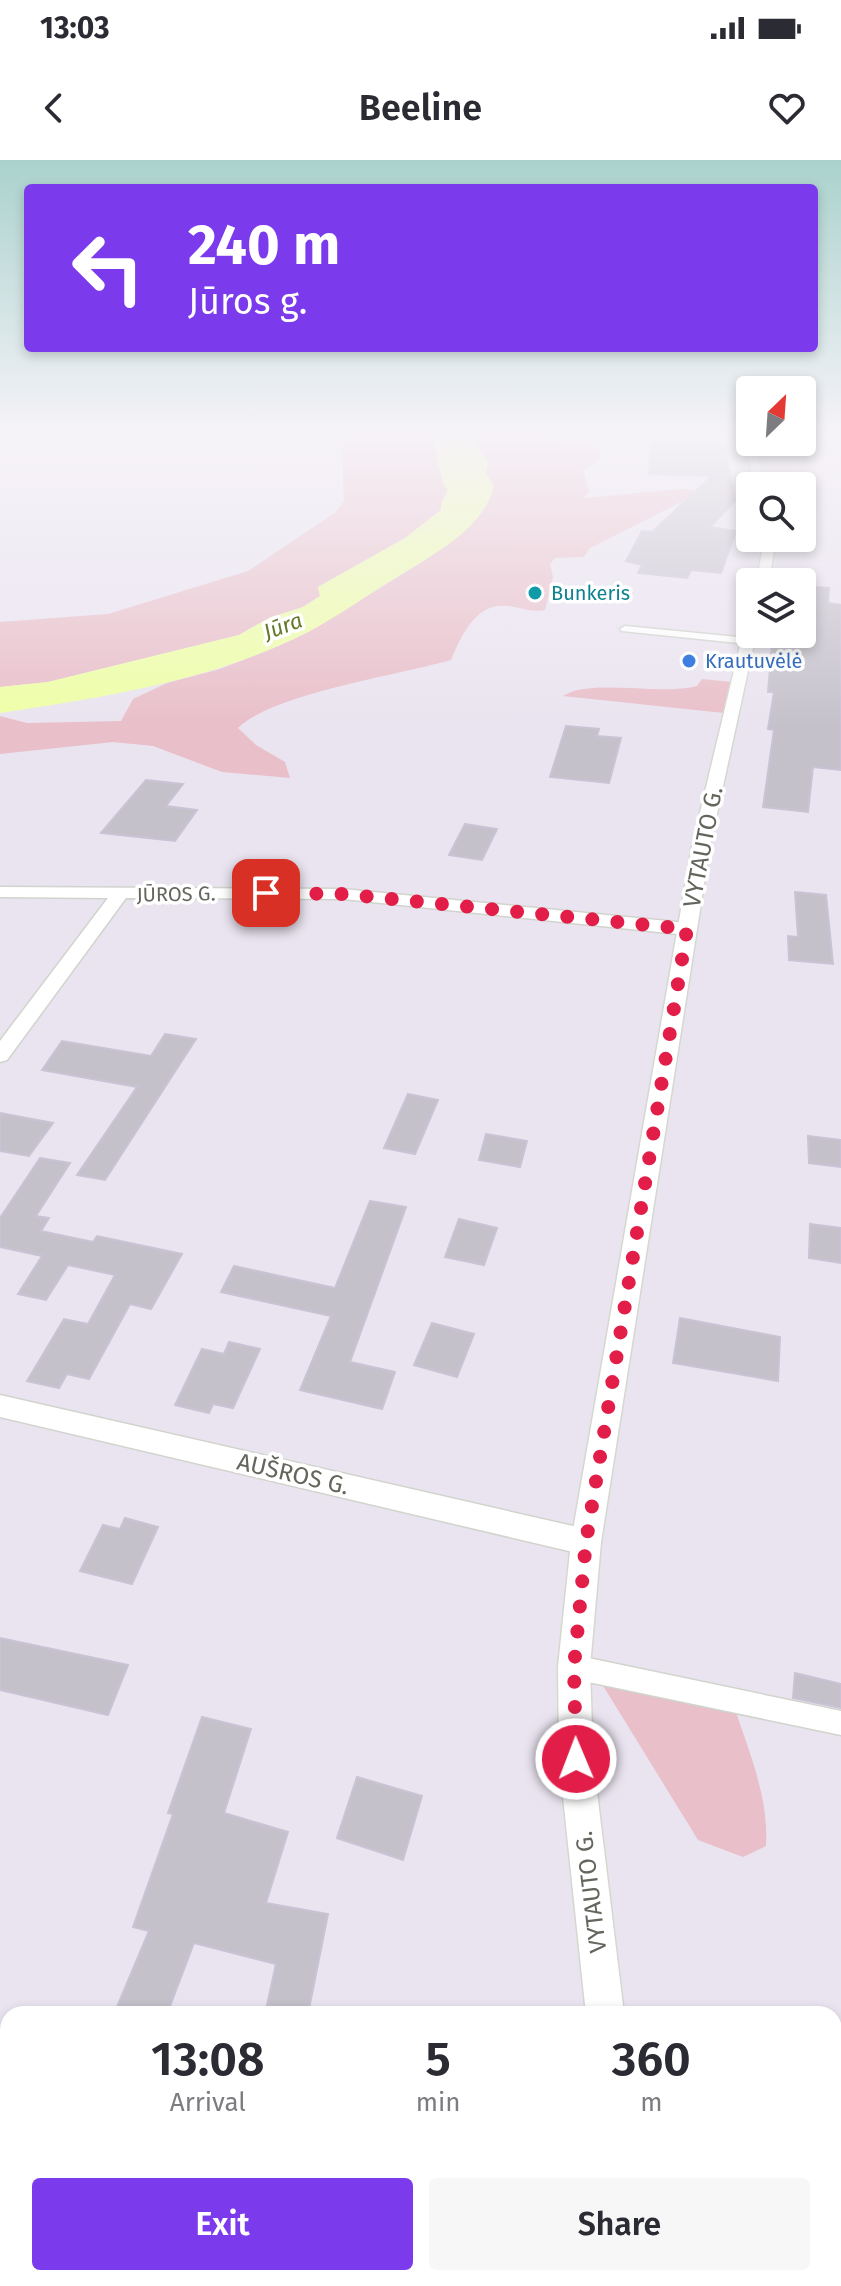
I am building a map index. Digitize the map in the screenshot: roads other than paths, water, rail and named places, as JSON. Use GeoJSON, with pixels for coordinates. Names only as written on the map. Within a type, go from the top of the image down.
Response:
{"type":"FeatureCollection","features":[{"type":"Feature","properties":{"kind":"main road","name":"VYTAUTO G."},"geometry":{"type":"LineString","coordinates":[[604,2006],[576,1759],[574,1667],[586,1542],[701,846],[746,648]]}},
{"type":"Feature","properties":{"kind":"main road","name":"JŪROS G."},"geometry":{"type":"LineString","coordinates":[[0,892],[343,894],[687,929]]}},
{"type":"Feature","properties":{"kind":"main road"},"geometry":{"type":"LineString","coordinates":[[0,1055],[120,894]]}},
{"type":"Feature","properties":{"kind":"main road","name":"AUŠROS G."},"geometry":{"type":"LineString","coordinates":[[0,1406],[586,1542]]}},
{"type":"Feature","properties":{"kind":"lane"},"geometry":{"type":"LineString","coordinates":[[625,629],[736,636]]}},
{"type":"Feature","properties":{"kind":"lane"},"geometry":{"type":"LineString","coordinates":[[574,1667],[841,1723]]}},
{"type":"Feature","properties":{"kind":"water","name":"Jūra"},"geometry":{"type":"Polygon","coordinates":[[[416,529],[466,529],[442,549],[318,627],[270,650],[156,685],[0,713],[0,687],[48,682],[239,635],[269,618],[303,607],[320,596],[318,587],[416,529]]]}},
{"type":"Feature","properties":{"kind":"place","name":"Bunkeris"},"geometry":{"type":"Point","coordinates":[535,593]}},
{"type":"Feature","properties":{"kind":"place","name":"Krautuvėlė"},"geometry":{"type":"Point","coordinates":[689,661]}}]}
